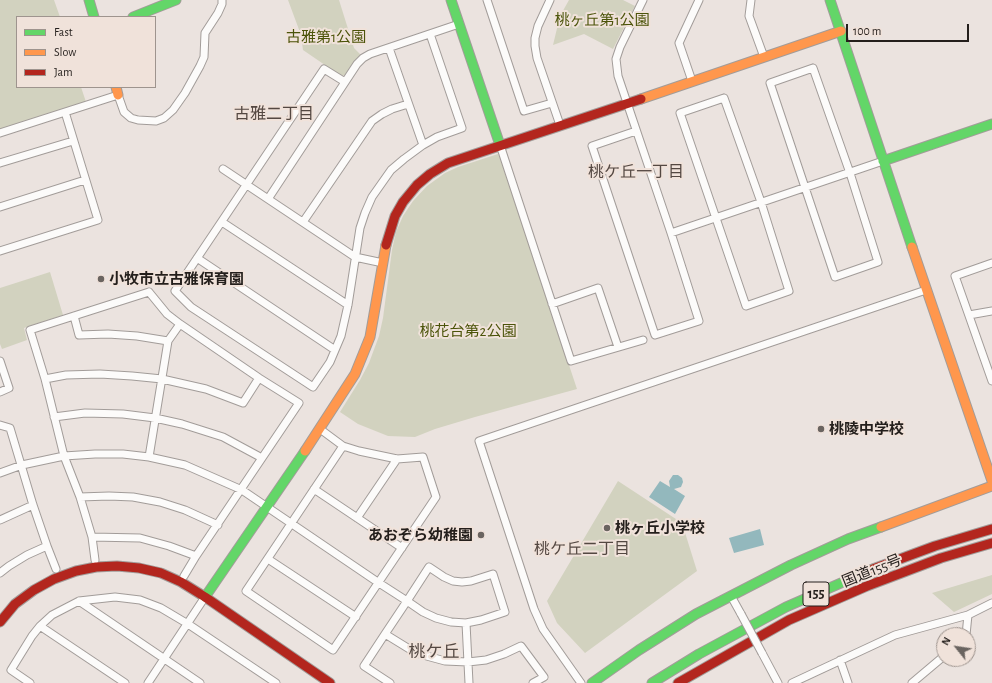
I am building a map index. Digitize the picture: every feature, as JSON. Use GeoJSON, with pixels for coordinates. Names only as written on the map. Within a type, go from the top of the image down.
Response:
{"type":"FeatureCollection","features":[{"type":"Feature","properties":{"kind":"main road"},"geometry":{"type":"LineString","coordinates":[[89,0],[94,16]]}},
{"type":"Feature","properties":{"kind":"main road"},"geometry":{"type":"LineString","coordinates":[[136,16],[176,0]]}},
{"type":"Feature","properties":{"kind":"main road"},"geometry":{"type":"LineString","coordinates":[[451,0],[500,145]]}},
{"type":"Feature","properties":{"kind":"main road"},"geometry":{"type":"LineString","coordinates":[[830,0],[926,290],[992,481]]}},
{"type":"Feature","properties":{"kind":"main road"},"geometry":{"type":"LineString","coordinates":[[205,597],[320,429],[355,374],[370,338],[387,238],[395,216],[403,202],[417,185],[430,174],[448,163],[841,31]]}},
{"type":"Feature","properties":{"kind":"main road"},"geometry":{"type":"LineString","coordinates":[[883,161],[992,124]]}},
{"type":"Feature","properties":{"kind":"main road"},"geometry":{"type":"LineString","coordinates":[[592,683],[696,614],[791,565],[848,539],[992,486]]}},
{"type":"Feature","properties":{"kind":"main road","name":"国道155号"},"geometry":{"type":"LineString","coordinates":[[652,683],[699,654],[786,607],[868,571],[935,546],[992,529]]}},
{"type":"Feature","properties":{"kind":"main road","name":"国道155号"},"geometry":{"type":"LineString","coordinates":[[679,683],[699,670],[789,620],[867,586],[941,558],[992,543]]}},
{"type":"Feature","properties":{"kind":"main road"},"geometry":{"type":"LineString","coordinates":[[0,622],[14,604],[54,579],[76,571],[96,567],[139,568],[161,573],[181,582],[330,683]]}},
{"type":"Feature","properties":{"kind":"street"},"geometry":{"type":"LineString","coordinates":[[0,133],[65,112],[117,91],[124,112],[131,118],[156,121],[164,118],[173,110],[200,66],[204,57],[205,33],[218,13],[222,0]]}},
{"type":"Feature","properties":{"kind":"street"},"geometry":{"type":"LineString","coordinates":[[486,0],[524,111],[552,103]]}},
{"type":"Feature","properties":{"kind":"street"},"geometry":{"type":"LineString","coordinates":[[550,0],[538,26],[535,38],[537,58],[560,125]]}},
{"type":"Feature","properties":{"kind":"street"},"geometry":{"type":"LineString","coordinates":[[636,131],[592,146],[655,335],[700,321],[618,76],[616,59],[620,47],[643,0]]}},
{"type":"Feature","properties":{"kind":"street"},"geometry":{"type":"LineString","coordinates":[[692,81],[679,43],[699,0]]}},
{"type":"Feature","properties":{"kind":"street"},"geometry":{"type":"LineString","coordinates":[[751,0],[749,16],[764,57]]}},
{"type":"Feature","properties":{"kind":"street"},"geometry":{"type":"LineString","coordinates":[[268,199],[356,64],[370,54],[459,24]]}},
{"type":"Feature","properties":{"kind":"street"},"geometry":{"type":"LineString","coordinates":[[345,82],[324,70],[175,291],[191,307],[313,387],[330,362],[341,336],[348,305],[360,228],[372,197],[381,183],[404,159],[437,137],[462,128],[430,34]]}},
{"type":"Feature","properties":{"kind":"street"},"geometry":{"type":"LineString","coordinates":[[389,48],[423,145]]}},
{"type":"Feature","properties":{"kind":"street"},"geometry":{"type":"LineString","coordinates":[[813,68],[850,173],[878,262],[835,277],[770,83],[813,68]]}},
{"type":"Feature","properties":{"kind":"street"},"geometry":{"type":"LineString","coordinates":[[724,98],[761,202],[789,291],[746,306],[716,218],[680,113],[724,98]]}},
{"type":"Feature","properties":{"kind":"street"},"geometry":{"type":"LineString","coordinates":[[304,222],[372,122],[387,111],[408,104]]}},
{"type":"Feature","properties":{"kind":"street"},"geometry":{"type":"LineString","coordinates":[[0,251],[98,220],[65,112]]}},
{"type":"Feature","properties":{"kind":"street"},"geometry":{"type":"LineString","coordinates":[[0,163],[74,141]]}},
{"type":"Feature","properties":{"kind":"street"},"geometry":{"type":"LineString","coordinates":[[500,145],[571,361],[611,348],[643,340]]}},
{"type":"Feature","properties":{"kind":"street"},"geometry":{"type":"LineString","coordinates":[[671,233],[883,161]]}},
{"type":"Feature","properties":{"kind":"street"},"geometry":{"type":"LineString","coordinates":[[223,169],[355,257],[383,263]]}},
{"type":"Feature","properties":{"kind":"street"},"geometry":{"type":"LineString","coordinates":[[0,207],[85,180]]}},
{"type":"Feature","properties":{"kind":"street"},"geometry":{"type":"LineString","coordinates":[[222,222],[348,305]]}},
{"type":"Feature","properties":{"kind":"street"},"geometry":{"type":"LineString","coordinates":[[197,258],[336,350]]}},
{"type":"Feature","properties":{"kind":"street"},"geometry":{"type":"LineString","coordinates":[[992,263],[955,276],[969,315],[988,358],[992,381]]}},
{"type":"Feature","properties":{"kind":"street"},"geometry":{"type":"LineString","coordinates":[[552,304],[598,288],[618,347]]}},
{"type":"Feature","properties":{"kind":"street"},"geometry":{"type":"LineString","coordinates":[[581,683],[543,628],[534,609],[479,441],[926,290]]}},
{"type":"Feature","properties":{"kind":"street"},"geometry":{"type":"LineString","coordinates":[[94,560],[92,537],[80,497],[64,456],[46,379],[30,330],[149,292],[167,314],[180,324],[259,378],[299,403],[184,576]]}},
{"type":"Feature","properties":{"kind":"street"},"geometry":{"type":"LineString","coordinates":[[969,315],[992,310]]}},
{"type":"Feature","properties":{"kind":"street"},"geometry":{"type":"LineString","coordinates":[[74,316],[79,335],[108,334],[138,336],[168,341]]}},
{"type":"Feature","properties":{"kind":"street"},"geometry":{"type":"LineString","coordinates":[[149,457],[168,341],[180,324]]}},
{"type":"Feature","properties":{"kind":"street"},"geometry":{"type":"LineString","coordinates":[[0,361],[9,388],[0,392]]}},
{"type":"Feature","properties":{"kind":"street"},"geometry":{"type":"LineString","coordinates":[[46,379],[66,375],[100,374],[162,379],[206,390],[243,403],[259,378]]}},
{"type":"Feature","properties":{"kind":"street"},"geometry":{"type":"LineString","coordinates":[[54,417],[85,413],[123,414],[155,418],[182,424],[223,437],[262,458]]}},
{"type":"Feature","properties":{"kind":"street"},"geometry":{"type":"LineString","coordinates":[[0,425],[10,428],[33,505],[56,569]]}},
{"type":"Feature","properties":{"kind":"street"},"geometry":{"type":"LineString","coordinates":[[320,429],[343,446],[358,451],[397,459],[423,457],[436,496],[333,650],[246,591],[343,446]]}},
{"type":"Feature","properties":{"kind":"street"},"geometry":{"type":"LineString","coordinates":[[0,473],[22,464],[64,456],[123,454],[149,457],[185,466],[242,490],[407,601],[436,618],[451,622],[466,623],[505,612],[493,574],[471,581],[462,582],[448,579],[429,567],[407,601],[364,666],[390,683]]}},
{"type":"Feature","properties":{"kind":"street"},"geometry":{"type":"LineString","coordinates":[[357,518],[397,459]]}},
{"type":"Feature","properties":{"kind":"street"},"geometry":{"type":"LineString","coordinates":[[314,489],[402,548]]}},
{"type":"Feature","properties":{"kind":"street"},"geometry":{"type":"LineString","coordinates":[[80,497],[121,496],[160,502],[186,510],[218,525]]}},
{"type":"Feature","properties":{"kind":"street"},"geometry":{"type":"LineString","coordinates":[[0,520],[33,505]]}},
{"type":"Feature","properties":{"kind":"street"},"geometry":{"type":"LineString","coordinates":[[92,537],[140,538],[169,546],[196,556]]}},
{"type":"Feature","properties":{"kind":"street"},"geometry":{"type":"LineString","coordinates":[[0,573],[27,555],[47,546]]}},
{"type":"Feature","properties":{"kind":"street"},"geometry":{"type":"LineString","coordinates":[[268,559],[356,617]]}},
{"type":"Feature","properties":{"kind":"street"},"geometry":{"type":"LineString","coordinates":[[731,596],[778,683]]}},
{"type":"Feature","properties":{"kind":"street"},"geometry":{"type":"LineString","coordinates":[[30,683],[11,670],[40,626],[52,615],[79,601],[115,597],[140,600],[161,608],[188,624],[276,683]]}},
{"type":"Feature","properties":{"kind":"street"},"geometry":{"type":"LineString","coordinates":[[148,683],[205,597]]}},
{"type":"Feature","properties":{"kind":"street"},"geometry":{"type":"LineString","coordinates":[[79,601],[200,683]]}},
{"type":"Feature","properties":{"kind":"street"},"geometry":{"type":"LineString","coordinates":[[792,683],[895,635],[968,615],[992,603]]}},
{"type":"Feature","properties":{"kind":"street"},"geometry":{"type":"LineString","coordinates":[[967,627],[968,615]]}},
{"type":"Feature","properties":{"kind":"street"},"geometry":{"type":"LineString","coordinates":[[466,623],[469,683]]}},
{"type":"Feature","properties":{"kind":"street"},"geometry":{"type":"LineString","coordinates":[[40,626],[125,683]]}},
{"type":"Feature","properties":{"kind":"street"},"geometry":{"type":"LineString","coordinates":[[385,634],[423,655],[445,661],[468,662],[486,660],[521,646],[544,677],[533,683]]}},
{"type":"Feature","properties":{"kind":"street"},"geometry":{"type":"LineString","coordinates":[[840,660],[848,683]]}},
{"type":"Feature","properties":{"kind":"street"},"geometry":{"type":"LineString","coordinates":[[912,683],[936,663]]}},
{"type":"Feature","properties":{"kind":"green space"},"geometry":{"type":"Polygon","coordinates":[[[0,0],[54,0],[60,16],[16,16],[16,88],[81,88],[86,102],[0,129],[0,0]]]}},
{"type":"Feature","properties":{"kind":"green space","name":"古雅第1公園"},"geometry":{"type":"Polygon","coordinates":[[[288,0],[339,0],[354,48],[361,55],[353,63],[345,75],[341,76],[303,50],[301,35],[288,0]]]}},
{"type":"Feature","properties":{"kind":"green space","name":"桃ヶ丘第1公園"},"geometry":{"type":"Polygon","coordinates":[[[569,0],[623,0],[635,6],[613,49],[584,34],[553,45],[560,16],[569,0]]]}},
{"type":"Feature","properties":{"kind":"green space","name":"桃花台第2公園"},"geometry":{"type":"Polygon","coordinates":[[[498,154],[577,389],[475,417],[435,429],[415,437],[388,436],[358,424],[340,412],[369,363],[379,336],[383,318],[392,250],[396,232],[403,216],[413,201],[427,186],[445,173],[458,167],[498,154]]]}},
{"type":"Feature","properties":{"kind":"green space"},"geometry":{"type":"Polygon","coordinates":[[[50,272],[63,315],[24,328],[27,340],[2,349],[0,344],[0,288],[50,272]]]}},
{"type":"Feature","properties":{"kind":"green space"},"geometry":{"type":"Polygon","coordinates":[[[618,481],[682,523],[697,571],[585,653],[557,623],[547,601],[618,481]]]}},
{"type":"Feature","properties":{"kind":"green space"},"geometry":{"type":"Polygon","coordinates":[[[992,575],[992,594],[954,612],[932,593],[992,575]]]}},
{"type":"Feature","properties":{"kind":"water"},"geometry":{"type":"Polygon","coordinates":[[[673,475],[678,475],[682,478],[683,482],[681,487],[674,489],[685,496],[675,514],[649,497],[660,481],[670,487],[669,481],[673,475]]]}},
{"type":"Feature","properties":{"kind":"water"},"geometry":{"type":"Polygon","coordinates":[[[760,529],[764,545],[734,553],[729,538],[760,529]]]}},
{"type":"Feature","properties":{"kind":"traffic: fast"},"geometry":{"type":"LineString","coordinates":[[89,0],[94,16]]}},
{"type":"Feature","properties":{"kind":"traffic: fast"},"geometry":{"type":"LineString","coordinates":[[136,16],[176,0]]}},
{"type":"Feature","properties":{"kind":"traffic: fast"},"geometry":{"type":"LineString","coordinates":[[451,0],[500,145]]}},
{"type":"Feature","properties":{"kind":"traffic: fast"},"geometry":{"type":"LineString","coordinates":[[830,0],[912,247]]}},
{"type":"Feature","properties":{"kind":"traffic: fast"},"geometry":{"type":"LineString","coordinates":[[883,161],[992,124]]}},
{"type":"Feature","properties":{"kind":"traffic: fast"},"geometry":{"type":"LineString","coordinates":[[205,597],[305,451]]}},
{"type":"Feature","properties":{"kind":"traffic: fast"},"geometry":{"type":"LineString","coordinates":[[592,683],[639,650],[696,614],[791,565],[848,539],[881,527]]}},
{"type":"Feature","properties":{"kind":"traffic: fast"},"geometry":{"type":"LineString","coordinates":[[652,683],[699,654],[786,607],[873,569]]}},
{"type":"Feature","properties":{"kind":"traffic: slow"},"geometry":{"type":"LineString","coordinates":[[641,99],[841,31]]}},
{"type":"Feature","properties":{"kind":"traffic: slow"},"geometry":{"type":"LineString","coordinates":[[116,88],[118,95]]}},
{"type":"Feature","properties":{"kind":"traffic: slow"},"geometry":{"type":"LineString","coordinates":[[305,451],[355,374],[370,337],[386,245]]}},
{"type":"Feature","properties":{"kind":"traffic: slow"},"geometry":{"type":"LineString","coordinates":[[912,247],[992,481]]}},
{"type":"Feature","properties":{"kind":"traffic: slow"},"geometry":{"type":"LineString","coordinates":[[881,527],[992,486]]}},
{"type":"Feature","properties":{"kind":"traffic: jam"},"geometry":{"type":"LineString","coordinates":[[386,245],[395,216],[403,202],[417,185],[430,174],[448,163],[641,99]]}},
{"type":"Feature","properties":{"kind":"traffic: jam"},"geometry":{"type":"LineString","coordinates":[[873,569],[935,546],[992,529]]}},
{"type":"Feature","properties":{"kind":"traffic: jam"},"geometry":{"type":"LineString","coordinates":[[678,683],[789,620],[867,586],[941,558],[992,543]]}},
{"type":"Feature","properties":{"kind":"traffic: jam"},"geometry":{"type":"LineString","coordinates":[[0,622],[15,604],[34,590],[54,579],[76,571],[96,567],[117,566],[139,568],[161,573],[181,582],[330,683]]}},
{"type":"Feature","properties":{"kind":"place","name":"小牧市立古雅保育園"},"geometry":{"type":"Point","coordinates":[101,279]}},
{"type":"Feature","properties":{"kind":"place","name":"桃陵中学校"},"geometry":{"type":"Point","coordinates":[821,429]}},
{"type":"Feature","properties":{"kind":"place","name":"桃ヶ丘小学校"},"geometry":{"type":"Point","coordinates":[607,528]}},
{"type":"Feature","properties":{"kind":"place","name":"あおぞら幼稚園"},"geometry":{"type":"Point","coordinates":[481,535]}},
{"type":"Feature","properties":{"kind":"district","name":"古雅二丁目"},"geometry":{"type":"Point","coordinates":[274,114]}},
{"type":"Feature","properties":{"kind":"district","name":"桃ケ丘一丁目"},"geometry":{"type":"Point","coordinates":[636,172]}},
{"type":"Feature","properties":{"kind":"district","name":"桃ケ丘二丁目"},"geometry":{"type":"Point","coordinates":[582,549]}},
{"type":"Feature","properties":{"kind":"district","name":"桃ケ丘"},"geometry":{"type":"Point","coordinates":[434,652]}}]}
